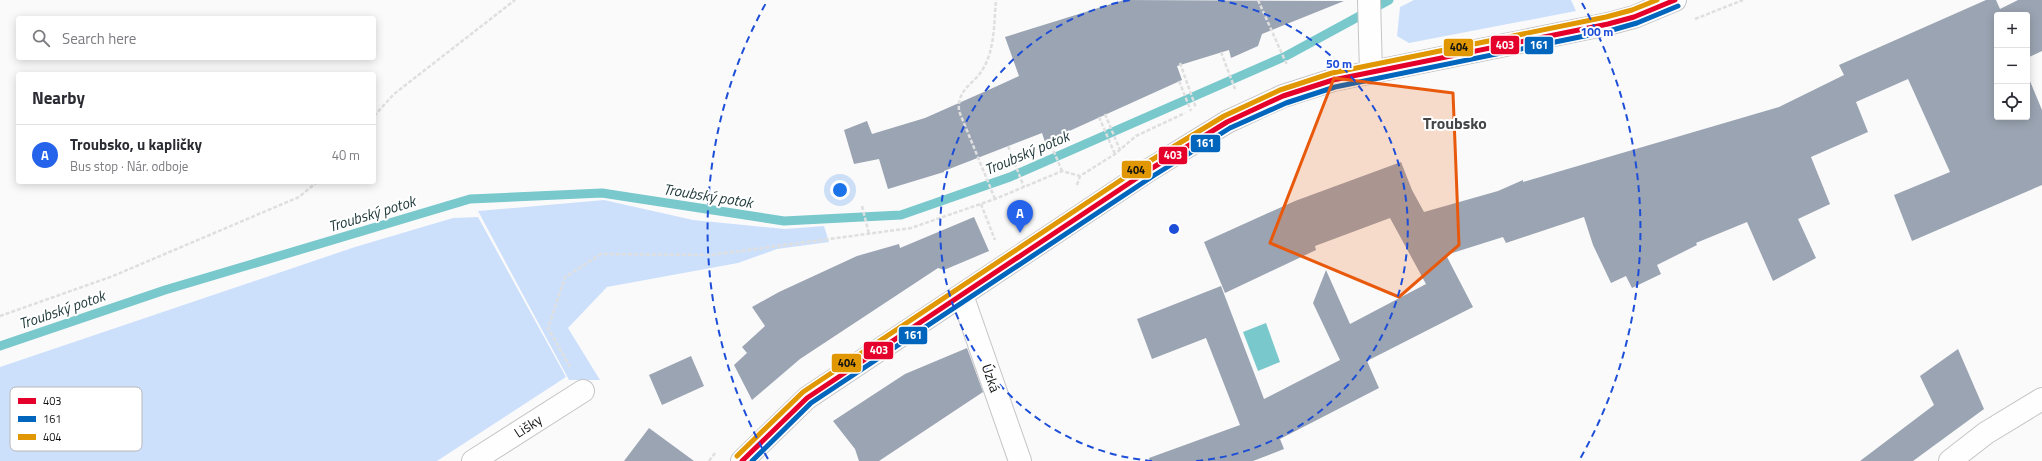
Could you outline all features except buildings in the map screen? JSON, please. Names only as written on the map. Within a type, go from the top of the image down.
[{"type":"street","points":[[1369,0],[1371,72]]},
{"type":"street","points":[[742,461],[807,398],[1149,170],[1227,122],[1283,96],[1333,80],[1608,24],[1634,17],[1675,0]]},
{"type":"street","name":"Úzká","points":[[962,295],[1020,461]]},
{"type":"street","name":"Lišky","points":[[473,461],[583,391]]},
{"type":"street","points":[[1950,461],[1986,433],[2042,399]]},
{"type":"path","points":[[376,114],[394,94],[515,0]]},
{"type":"path","points":[[583,391],[548,328],[565,277],[601,254],[711,255],[869,234],[911,228],[995,199],[959,111],[958,102],[962,93],[984,68],[991,47],[996,0]]},
{"type":"path","points":[[1258,0],[1290,72]]},
{"type":"path","points":[[1688,22],[1743,0]]},
{"type":"path","points":[[1221,52],[1236,92]]},
{"type":"path","points":[[1180,64],[1196,108]]},
{"type":"path","points":[[1179,81],[1191,111]]},
{"type":"path","points":[[1105,114],[1120,150]]},
{"type":"path","points":[[1099,117],[1115,154]]},
{"type":"path","points":[[1049,140],[1062,171]]},
{"type":"path","points":[[1008,146],[1024,187]]},
{"type":"path","points":[[0,316],[113,276],[299,197],[315,184]]},
{"type":"path","points":[[981,204],[996,241]]},
{"type":"path","points":[[862,206],[869,234]]},
{"type":"highlighted area","points":[[1334,78],[1453,93],[1459,245],[1399,297],[1270,243]]},
{"type":"shaded area","points":[[1414,0],[1571,0],[1576,11],[1409,43],[1397,36],[1400,7]]},
{"type":"shaded area","points":[[604,200],[693,220],[785,229],[824,226],[829,242],[777,249],[738,263],[607,287],[568,328],[600,380],[569,380],[478,211]]},
{"type":"shaded area","points":[[478,217],[566,377],[437,461],[0,461],[0,367],[355,247],[453,218]]},
{"type":"shaded area","points":[[1266,323],[1280,362],[1258,371],[1243,332]]},
{"type":"waterway","name":"Troubský potok","points":[[0,346],[165,290],[470,199],[602,193],[784,221],[901,215],[1010,177],[1286,56],[1389,0]]},
{"type":"transit line","name":"404","points":[[737,456],[803,392],[1145,164],[1224,116],[1280,90],[1332,73],[1606,17],[1632,10],[1657,0]]},
{"type":"transit line","name":"403","points":[[742,461],[807,398],[1149,170],[1227,122],[1283,96],[1333,80],[1608,24],[1634,17],[1675,0]]},
{"type":"transit line","name":"161","points":[[752,461],[811,403],[1153,176],[1230,128],[1286,103],[1335,87],[1609,31],[1637,23],[1678,6]]},
{"type":"place","name":"Troubsko, u kapličky","points":[[1020,233]]},
{"type":"district","name":"Troubsko","points":[[1455,123]]}]
